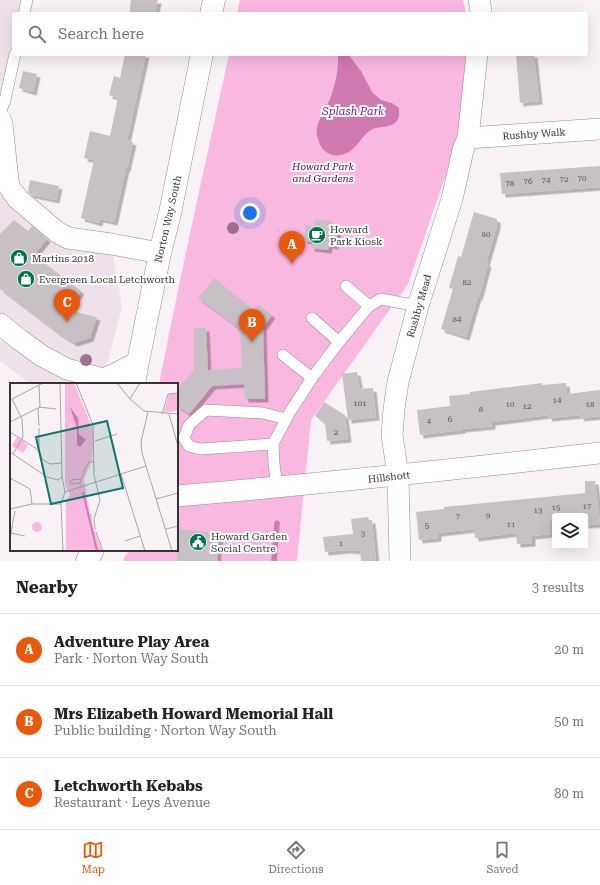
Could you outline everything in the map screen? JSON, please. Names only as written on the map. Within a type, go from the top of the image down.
[{"type":"street","points":[[211,12],[214,0]]},
{"type":"street","points":[[479,0],[481,12]]},
{"type":"street","name":"Norton Way South","points":[[134,383],[202,56]]},
{"type":"street","name":"Rushby Mead","points":[[400,561],[398,476],[392,435],[398,382],[418,306],[452,199],[463,150],[468,138],[477,56]]},
{"type":"street","points":[[0,119],[2,124],[10,188],[18,199],[57,232],[68,238],[160,253]]},
{"type":"street","name":"Rushby Walk","points":[[468,138],[600,129]]},
{"type":"street","points":[[0,324],[42,356],[67,369],[103,379],[138,362]]},
{"type":"street","name":"Hillshott","points":[[178,496],[398,476],[600,453]]},
{"type":"street","points":[[87,561],[92,551]]},
{"type":"lane","points":[[24,12],[27,0]]},
{"type":"lane","points":[[0,113],[5,100],[15,56]]},
{"type":"lane","points":[[346,286],[369,306]]},
{"type":"lane","points":[[277,488],[273,444],[286,419],[312,378],[339,342],[369,306],[381,299],[418,306]]},
{"type":"lane","points":[[312,318],[339,342]]},
{"type":"lane","points":[[283,356],[312,378]]},
{"type":"lane","points":[[273,444],[200,449],[189,446],[184,438],[189,425],[206,410],[263,412],[286,419]]},
{"type":"shaded area","points":[[0,0],[33,0],[30,12],[12,12],[12,56],[21,56],[10,101],[2,124],[8,180],[57,232],[111,244],[122,307],[102,383],[30,383],[0,361]]},
{"type":"green space","points":[[240,0],[463,0],[466,12],[237,12]]},
{"type":"green space","name":"Howard Park and Gardens","points":[[229,56],[466,56],[462,128],[408,284],[311,420],[297,561],[123,561],[129,551],[178,551],[178,383],[159,383]]},
{"type":"water","name":"Splash Park","points":[[338,56],[350,56],[361,71],[372,92],[381,100],[392,103],[399,108],[399,114],[398,119],[394,124],[373,129],[346,154],[333,155],[326,152],[319,143],[317,128],[320,118],[330,99],[335,83]]},
{"type":"building","points":[[131,0],[158,0],[155,12],[129,12]]},
{"type":"building","points":[[125,56],[146,56],[127,140],[133,142],[114,222],[100,219],[99,223],[81,218],[94,160],[84,158],[90,131],[110,136],[118,98],[109,95],[114,76],[120,78]]},
{"type":"building","points":[[516,56],[534,56],[539,101],[520,103]]},
{"type":"building","points":[[23,71],[37,74],[33,92],[19,88]]},
{"type":"building","points":[[600,166],[600,187],[502,194],[500,173]]},
{"type":"building","points":[[30,180],[59,186],[56,200],[32,195],[28,192]]},
{"type":"building","points":[[474,212],[497,219],[497,225],[486,263],[488,264],[479,297],[478,296],[466,337],[441,329],[453,289],[449,288],[458,256],[461,257]]},
{"type":"building","name":"Howard Park Kiosk","points":[[315,219],[332,221],[331,229],[338,230],[335,246],[329,245],[328,250],[311,248],[312,242],[304,240],[306,225],[314,227]]},
{"type":"building","points":[[14,220],[28,231],[32,226],[47,239],[34,255],[81,291],[67,310],[97,317],[90,338],[74,343],[58,333],[0,289],[0,234]]},
{"type":"building","points":[[214,278],[254,310],[259,305],[272,315],[263,327],[265,399],[245,399],[244,384],[212,386],[189,414],[178,407],[178,388],[194,371],[194,328],[206,328],[208,370],[242,368],[240,329],[198,298]]},
{"type":"building","points":[[357,372],[360,389],[373,388],[376,417],[348,420],[342,374]]},
{"type":"building","points":[[542,383],[542,385],[566,383],[567,394],[600,390],[600,416],[581,418],[580,415],[549,418],[548,415],[492,422],[492,426],[420,435],[417,410],[450,406],[449,396]]},
{"type":"building","points":[[324,402],[345,415],[348,439],[327,441],[325,423],[315,416]]},
{"type":"building","points":[[585,481],[595,481],[600,524],[588,525],[588,513],[552,513],[552,521],[549,521],[550,534],[532,536],[532,543],[517,544],[516,533],[475,538],[474,529],[438,533],[438,538],[419,540],[416,512],[444,509],[444,507],[585,493]]},
{"type":"building","points":[[368,517],[369,520],[372,520],[376,561],[361,561],[360,551],[346,550],[325,552],[323,537],[353,534],[351,519]]},
{"type":"building","name":"Howard Garden Social Centre","points":[[178,529],[220,533],[217,561],[177,561]]},
{"type":"waterway","points":[[274,561],[277,523]]},
{"type":"place","name":"Howard Park Kiosk","points":[[317,235]]},
{"type":"place","name":"Martins 2018","points":[[19,258]]},
{"type":"place","name":"Adventure Play Area","points":[[292,264]]},
{"type":"place","name":"Evergreen Local Letchworth","points":[[26,279]]},
{"type":"place","name":"Letchworth Kebabs","points":[[67,322]]},
{"type":"place","name":"Mrs Elizabeth Howard Memorial Hall","points":[[252,342]]},
{"type":"place","name":"Howard Garden Social Centre","points":[[198,542]]}]
